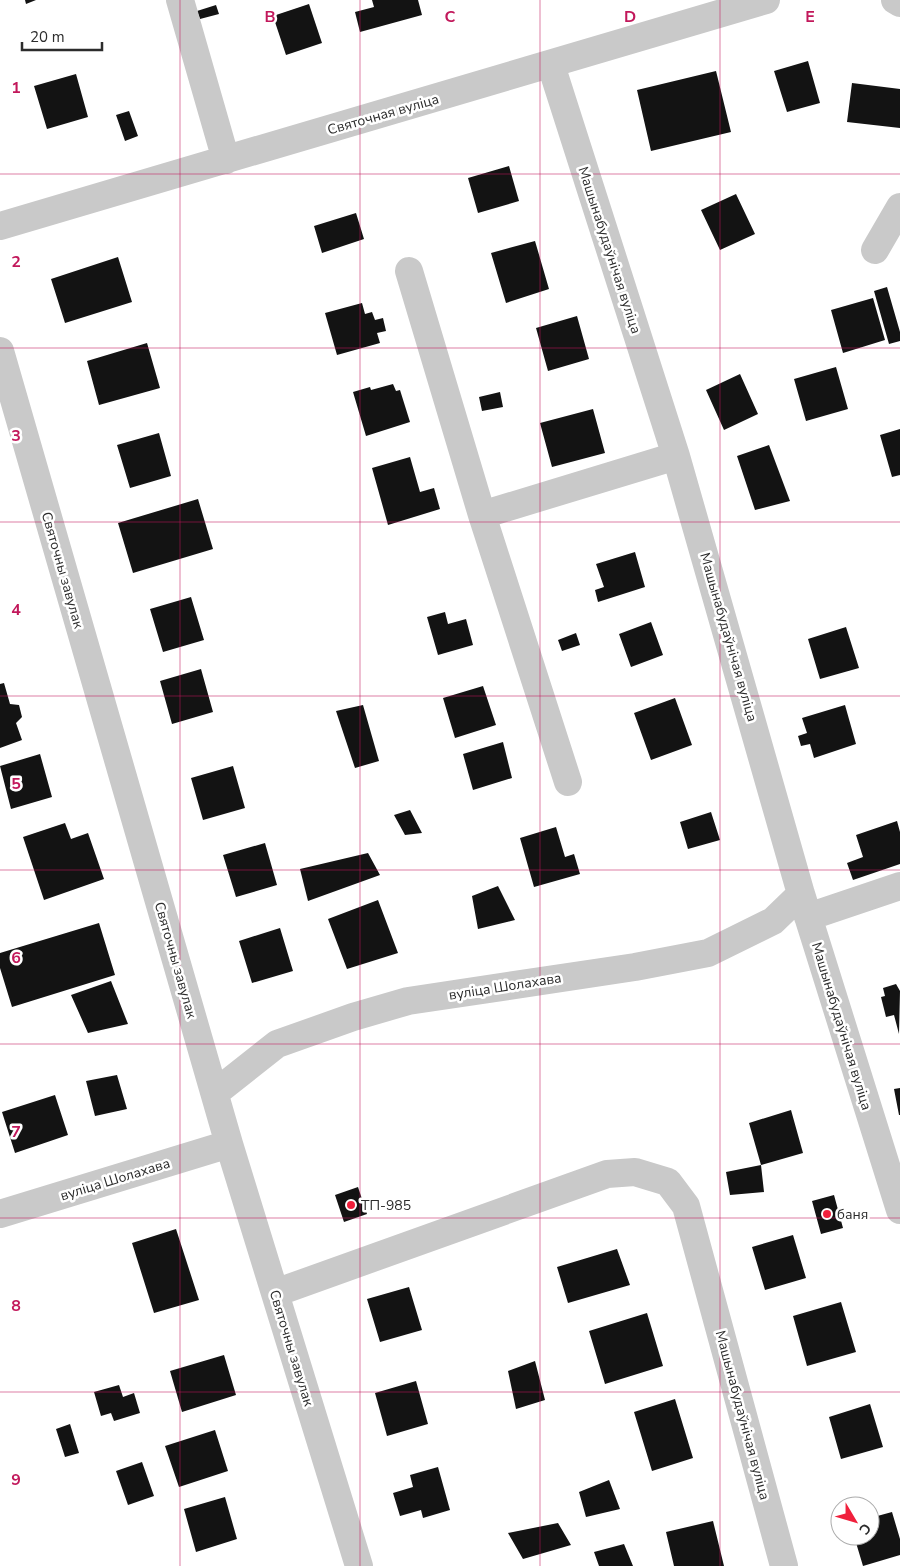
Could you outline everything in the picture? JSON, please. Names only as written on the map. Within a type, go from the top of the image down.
[{"type":"street","points":[[180,0],[226,160]]},
{"type":"street","name":"Святочная вуліца","points":[[0,226],[551,65],[766,0]]},
{"type":"street","points":[[894,0],[900,3]]},
{"type":"street","name":"Машынабудаўнічая вуліца","points":[[551,65],[676,456],[804,906],[900,1210]]},
{"type":"street","points":[[875,250],[900,207]]},
{"type":"street","points":[[409,271],[482,515],[568,782]]},
{"type":"street","name":"Святочны завулак","points":[[0,351],[229,1144],[359,1566]]},
{"type":"street","points":[[482,515],[676,456]]},
{"type":"street","name":"вуліца Шолахава","points":[[215,1093],[277,1044],[353,1017],[408,1001],[635,967],[708,953],[804,906],[900,886]]},
{"type":"street","name":"вуліца Шолахава","points":[[0,1214],[229,1144]]},
{"type":"street","name":"Машынабудаўнічая вуліца","points":[[275,1293],[607,1174],[634,1172],[668,1182],[686,1206],[784,1566]]},
{"type":"building","points":[[25,0],[36,0],[26,4]]},
{"type":"building","points":[[372,0],[418,0],[422,15],[360,32],[355,12],[374,7]]},
{"type":"building","points":[[309,4],[322,43],[286,55],[273,16]]},
{"type":"building","points":[[216,5],[219,14],[200,19],[197,11]]},
{"type":"building","points":[[808,61],[820,103],[787,112],[774,71]]},
{"type":"building","points":[[716,71],[731,132],[651,151],[637,90]]},
{"type":"building","points":[[76,74],[88,117],[47,129],[34,86]]},
{"type":"building","points":[[852,83],[900,89],[900,128],[847,122]]},
{"type":"building","points":[[129,111],[138,136],[125,141],[116,115]]},
{"type":"building","points":[[509,166],[519,201],[478,213],[468,178]]},
{"type":"building","points":[[736,194],[755,234],[720,250],[701,210]]},
{"type":"building","points":[[356,213],[364,239],[322,253],[314,226]]},
{"type":"building","points":[[535,241],[549,289],[506,303],[491,253]]},
{"type":"building","points":[[118,257],[132,302],[65,323],[51,279]]},
{"type":"building","points":[[887,287],[900,332],[900,341],[889,344],[874,291]]},
{"type":"building","points":[[873,298],[885,340],[843,353],[831,310]]},
{"type":"building","points":[[362,303],[365,314],[372,312],[375,320],[383,318],[386,331],[377,333],[380,343],[337,355],[325,313]]},
{"type":"building","points":[[577,316],[589,359],[548,371],[536,328]]},
{"type":"building","points":[[147,343],[160,388],[99,405],[87,361]]},
{"type":"building","points":[[836,367],[848,409],[806,421],[794,379]]},
{"type":"building","points":[[740,374],[758,414],[724,430],[706,390]]},
{"type":"building","points":[[393,384],[396,391],[400,390],[410,422],[366,436],[353,392],[370,387],[371,390]]},
{"type":"building","points":[[500,392],[503,407],[482,411],[479,397]]},
{"type":"building","points":[[593,409],[605,453],[552,467],[540,423]]},
{"type":"building","points":[[900,429],[900,475],[892,477],[880,435]]},
{"type":"building","points":[[159,433],[171,476],[130,488],[117,445]]},
{"type":"building","points":[[769,445],[790,501],[755,510],[737,456]]},
{"type":"building","points":[[410,457],[420,492],[434,488],[440,509],[388,525],[372,468]]},
{"type":"building","points":[[198,499],[213,549],[133,573],[118,523]]},
{"type":"building","points":[[635,552],[645,587],[598,602],[595,590],[604,587],[596,564]]},
{"type":"building","points":[[191,597],[204,640],[163,652],[150,609]]},
{"type":"building","points":[[445,612],[448,624],[466,619],[473,645],[438,655],[427,617]]},
{"type":"building","points":[[651,622],[663,655],[631,667],[619,634]]},
{"type":"building","points":[[846,627],[859,668],[820,679],[808,639]]},
{"type":"building","points":[[576,633],[580,645],[562,651],[558,640]]},
{"type":"building","points":[[201,669],[213,712],[172,724],[160,681]]},
{"type":"building","points":[[4,683],[10,704],[19,705],[22,717],[16,723],[22,740],[0,748],[0,684]]},
{"type":"building","points":[[483,686],[496,725],[455,738],[443,698]]},
{"type":"building","points":[[675,698],[692,745],[651,760],[634,713]]},
{"type":"building","points":[[363,705],[379,761],[355,768],[336,711]]},
{"type":"building","points":[[845,705],[856,744],[814,758],[810,744],[801,746],[798,736],[807,733],[802,718]]},
{"type":"building","points":[[503,742],[512,778],[473,790],[463,754]]},
{"type":"building","points":[[40,754],[52,797],[11,809],[0,766]]},
{"type":"building","points":[[233,766],[245,808],[203,820],[191,778]]},
{"type":"building","points":[[410,810],[422,833],[405,835],[394,815]]},
{"type":"building","points":[[711,812],[720,840],[688,849],[680,822]]},
{"type":"building","points":[[897,821],[900,832],[900,864],[853,880],[847,863],[863,857],[856,835]]},
{"type":"building","points":[[65,823],[71,839],[88,833],[104,879],[44,900],[23,837]]},
{"type":"building","points":[[556,827],[565,857],[574,854],[580,874],[534,887],[520,838]]},
{"type":"building","points":[[265,843],[277,885],[236,897],[223,855]]},
{"type":"building","points":[[368,853],[380,875],[308,901],[300,869]]},
{"type":"building","points":[[498,886],[515,920],[478,929],[472,896]]},
{"type":"building","points":[[378,900],[398,953],[347,969],[328,919]]},
{"type":"building","points":[[99,923],[115,975],[12,1007],[0,968],[0,953]]},
{"type":"building","points":[[280,928],[293,971],[252,983],[239,941]]},
{"type":"building","points":[[111,981],[128,1024],[88,1033],[71,995]]},
{"type":"building","points":[[896,984],[900,991],[899,1034],[894,1015],[886,1017],[881,997],[885,996],[883,988]]},
{"type":"building","points":[[117,1075],[127,1109],[95,1116],[86,1081]]},
{"type":"building","points":[[900,1088],[900,1115],[899,1115],[894,1089]]},
{"type":"building","points":[[55,1095],[68,1135],[15,1153],[2,1112]]},
{"type":"building","points":[[791,1110],[803,1153],[761,1165],[749,1123]]},
{"type":"building","points":[[761,1165],[764,1192],[730,1195],[726,1172]]},
{"type":"building","name":"ТП-985","points":[[358,1187],[367,1214],[344,1222],[335,1195]]},
{"type":"building","name":"баня","points":[[834,1195],[843,1228],[821,1234],[812,1201]]},
{"type":"building","points":[[176,1229],[199,1300],[154,1313],[132,1243]]},
{"type":"building","points":[[793,1235],[806,1278],[765,1290],[752,1247]]},
{"type":"building","points":[[617,1249],[630,1285],[568,1303],[557,1267]]},
{"type":"building","points":[[409,1287],[422,1330],[380,1342],[367,1299]]},
{"type":"building","points":[[841,1302],[856,1352],[807,1366],[793,1316]]},
{"type":"building","points":[[647,1313],[663,1366],[605,1384],[589,1331]]},
{"type":"building","points":[[224,1355],[236,1395],[182,1412],[170,1371]]},
{"type":"building","points":[[535,1361],[545,1400],[516,1409],[508,1371]]},
{"type":"building","points":[[416,1381],[428,1424],[387,1436],[375,1393]]},
{"type":"building","points":[[119,1385],[123,1397],[134,1393],[140,1413],[114,1421],[111,1413],[101,1416],[94,1392]]},
{"type":"building","points":[[675,1399],[693,1458],[652,1471],[634,1412]]},
{"type":"building","points":[[870,1404],[883,1447],[841,1459],[829,1417]]},
{"type":"building","points":[[70,1424],[79,1453],[65,1457],[56,1429]]},
{"type":"building","points":[[215,1430],[228,1471],[179,1487],[165,1446]]},
{"type":"building","points":[[142,1462],[154,1496],[128,1505],[116,1471]]},
{"type":"building","points":[[438,1467],[450,1510],[423,1518],[421,1510],[400,1516],[393,1493],[413,1487],[410,1475]]},
{"type":"building","points":[[609,1480],[620,1509],[586,1517],[579,1492]]},
{"type":"building","points":[[225,1497],[237,1539],[196,1552],[184,1509]]},
{"type":"building","points":[[892,1512],[900,1539],[900,1555],[863,1566],[857,1546],[880,1546],[880,1515]]},
{"type":"building","points":[[713,1521],[724,1566],[674,1566],[666,1532]]},
{"type":"building","points":[[558,1523],[571,1545],[523,1559],[508,1533]]},
{"type":"building","points":[[624,1544],[633,1566],[599,1566],[594,1552]]},
{"type":"place","name":"ТП-985","points":[[351,1205]]},
{"type":"place","name":"баня","points":[[827,1214]]}]
